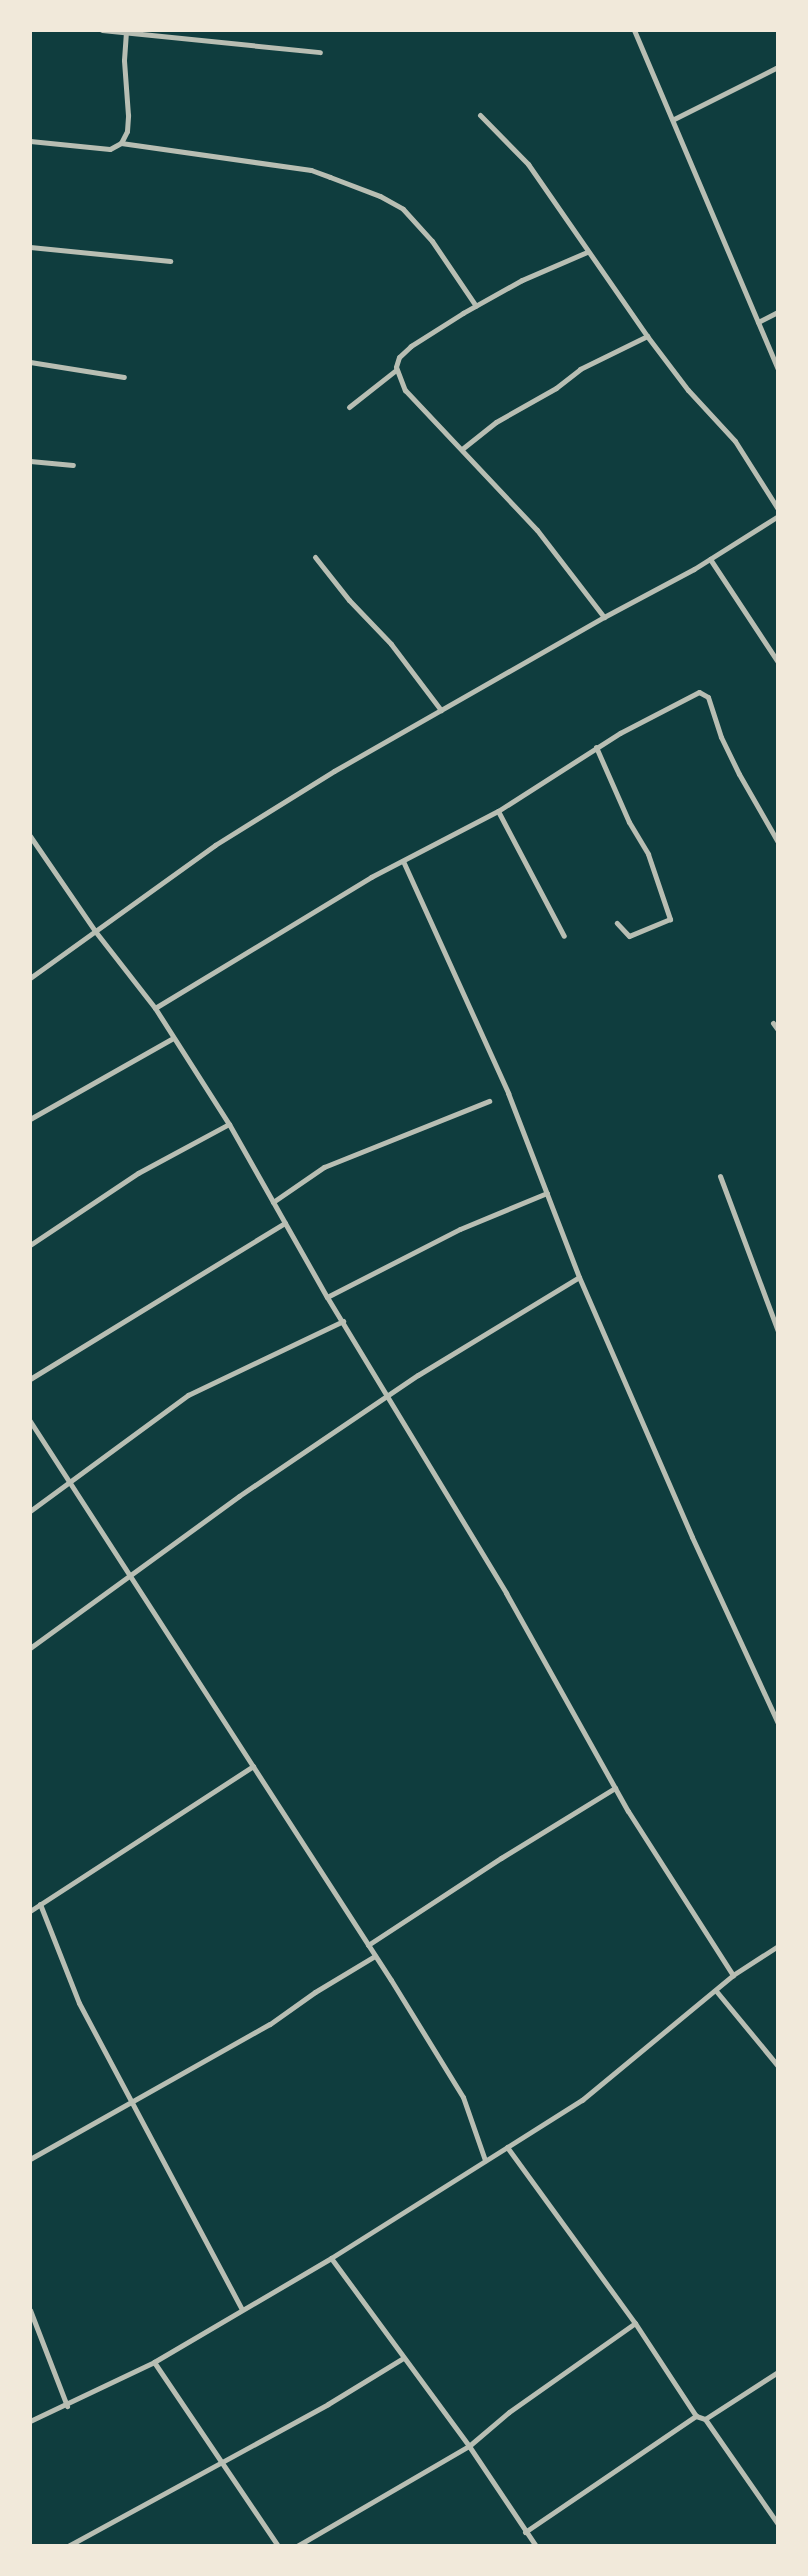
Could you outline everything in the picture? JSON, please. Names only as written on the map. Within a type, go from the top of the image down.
[{"type":"street","points":[[102,30],[320,52]]},
{"type":"street","points":[[634,30],[674,119],[778,370]]},
{"type":"street","points":[[30,141],[110,149],[121,143],[127,131],[128,116],[124,60],[126,33]]},
{"type":"street","points":[[674,119],[778,67]]},
{"type":"street","points":[[480,116],[528,164],[647,336],[688,390],[735,441],[778,509]]},
{"type":"street","points":[[121,143],[311,170],[380,196],[403,209],[432,241],[476,306]]},
{"type":"street","points":[[30,247],[170,261]]},
{"type":"street","points":[[587,252],[523,280],[411,345],[399,357],[397,370],[405,390],[537,530],[604,617]]},
{"type":"street","points":[[758,322],[778,312]]},
{"type":"street","points":[[462,449],[496,422],[556,388],[580,369],[647,336]]},
{"type":"street","points":[[30,362],[124,377]]},
{"type":"street","points":[[349,407],[397,370]]},
{"type":"street","points":[[30,461],[73,465]]},
{"type":"street","points":[[30,978],[215,845],[441,710],[710,559],[778,516]]},
{"type":"street","points":[[315,557],[349,600],[391,644],[441,710]]},
{"type":"street","points":[[710,559],[778,662]]},
{"type":"street","points":[[155,1008],[278,932],[498,811],[596,747],[691,694],[704,694],[739,774],[778,842]]},
{"type":"street","points":[[596,747],[629,822],[648,854],[670,919],[629,936],[617,923]]},
{"type":"street","points":[[498,811],[564,936]]},
{"type":"street","points":[[30,836],[95,931],[155,1008],[229,1124],[327,1297],[344,1321],[506,1593],[615,1788],[733,1975]]},
{"type":"street","points":[[403,861],[508,1093],[579,1277],[692,1537],[778,1723]]},
{"type":"street","points":[[773,1023],[778,1030]]},
{"type":"street","points":[[30,1119],[173,1038]]},
{"type":"street","points":[[272,1202],[324,1167],[489,1101]]},
{"type":"street","points":[[30,1245],[138,1173],[229,1124]]},
{"type":"street","points":[[720,1176],[778,1331]]},
{"type":"street","points":[[327,1297],[460,1229],[547,1193]]},
{"type":"street","points":[[30,1379],[285,1223]]},
{"type":"street","points":[[30,1648],[239,1496],[418,1375],[579,1277]]},
{"type":"street","points":[[30,1511],[188,1395],[344,1321]]},
{"type":"street","points":[[30,1421],[463,2097],[485,2160]]},
{"type":"street","points":[[30,1911],[253,1766]]},
{"type":"street","points":[[368,1945],[615,1788]]},
{"type":"street","points":[[40,1904],[79,2003],[242,2309]]},
{"type":"street","points":[[30,2421],[67,2406],[154,2362],[331,2258],[507,2147],[609,2080],[733,1975],[778,1946]]},
{"type":"street","points":[[30,2159],[270,2024],[315,1992],[375,1956]]},
{"type":"street","points":[[716,1992],[778,2067]]},
{"type":"street","points":[[507,2147],[635,2323],[696,2416],[705,2419],[778,2524]]},
{"type":"street","points":[[331,2258],[469,2446],[536,2546]]},
{"type":"street","points":[[30,2311],[67,2406]]},
{"type":"street","points":[[297,2546],[469,2446],[509,2412],[635,2323]]},
{"type":"street","points":[[68,2546],[223,2462],[403,2358]]},
{"type":"street","points":[[154,2362],[278,2546]]},
{"type":"street","points":[[705,2419],[778,2372]]},
{"type":"street","points":[[525,2532],[696,2416]]},
{"type":"street","points":[[772,2517],[778,2512]]}]
